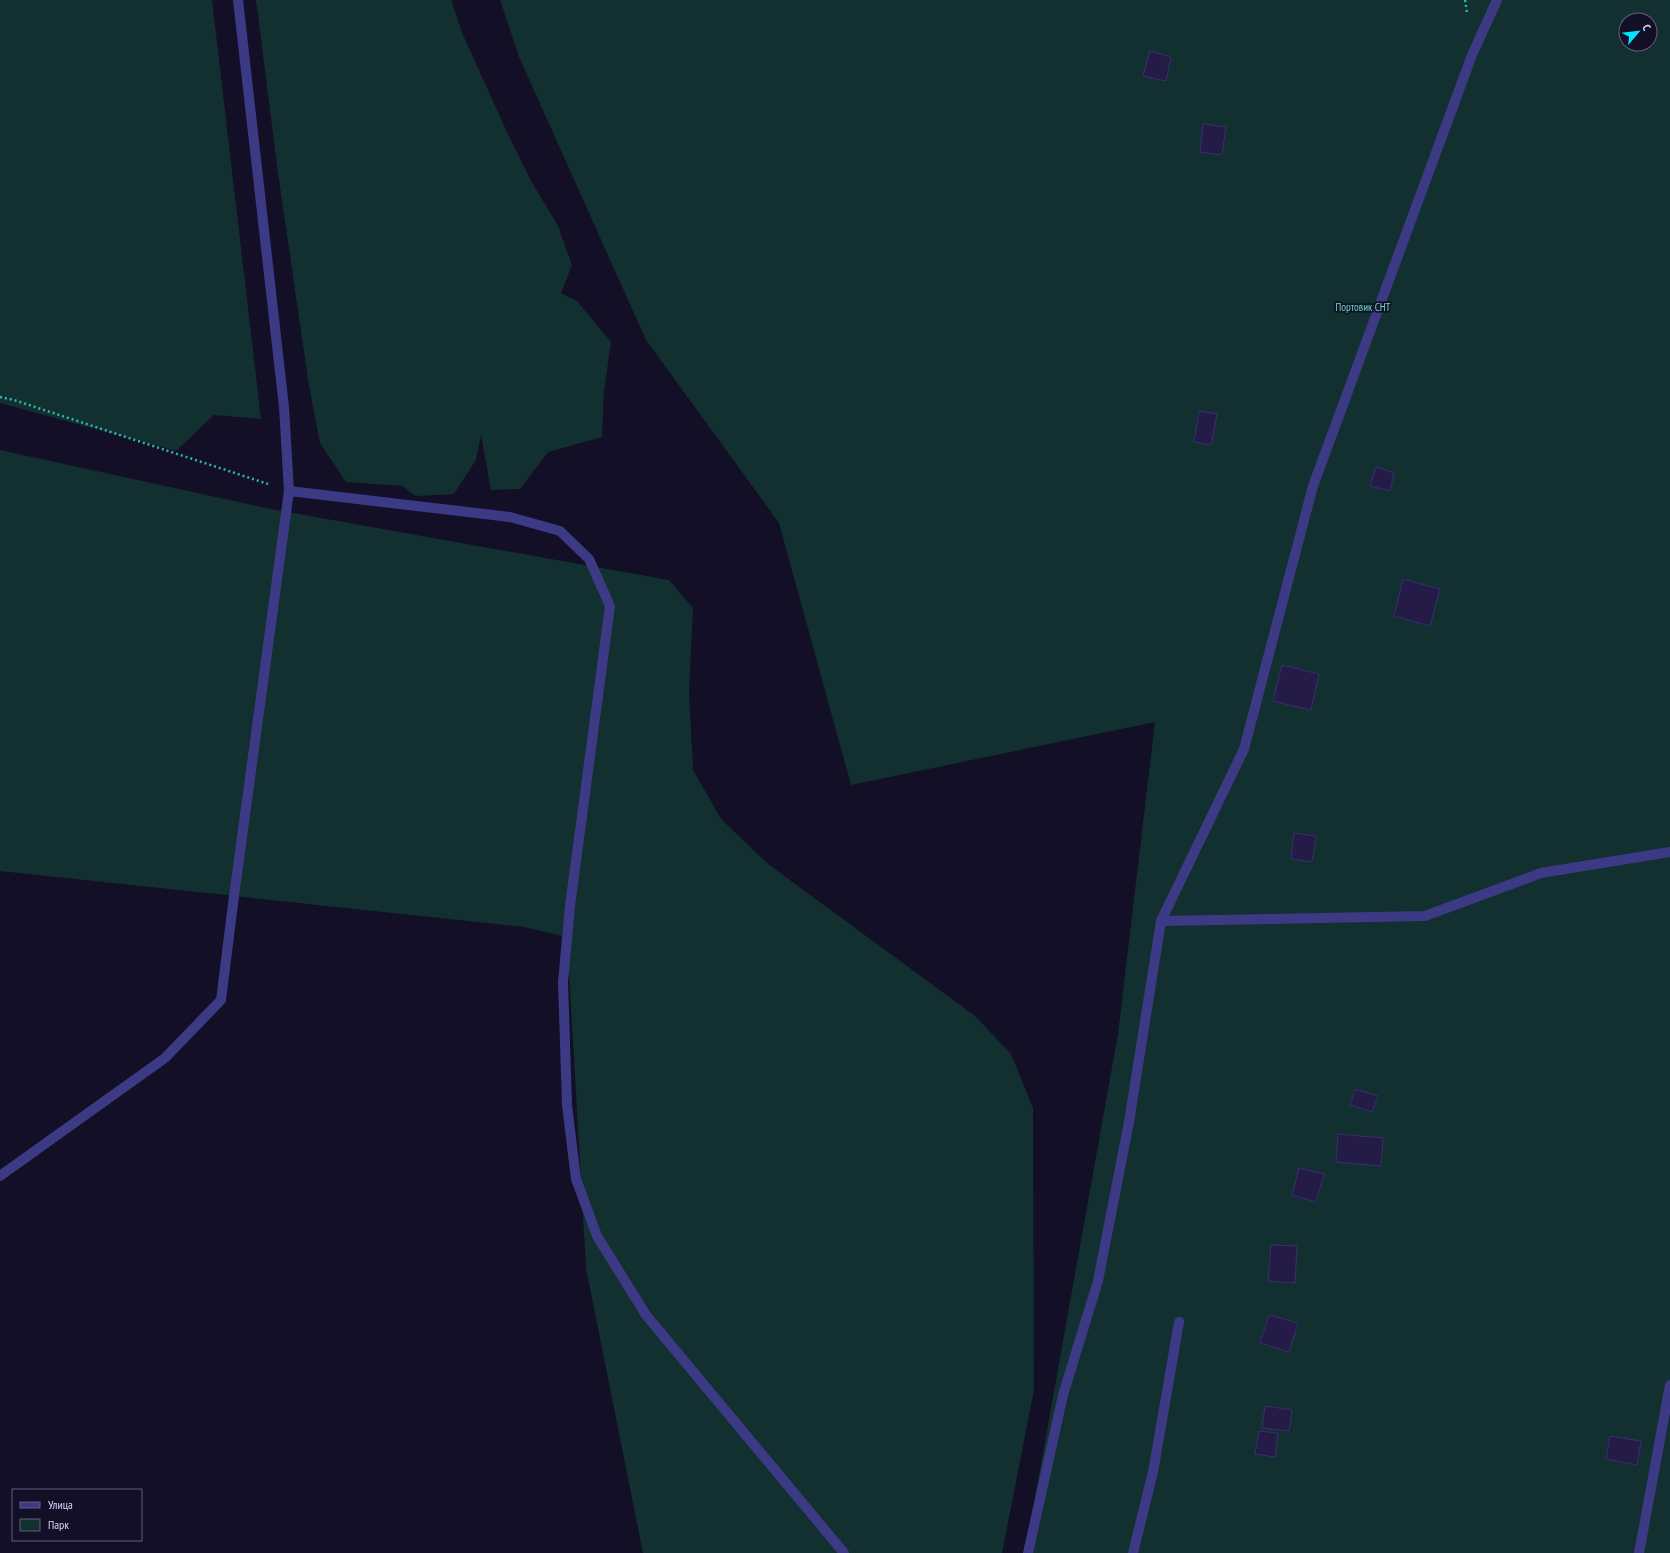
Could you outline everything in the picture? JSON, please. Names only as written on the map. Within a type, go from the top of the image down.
[{"type":"street","points":[[0,1176],[165,1058],[221,1000],[289,491],[284,407],[238,0]]},
{"type":"street","points":[[1028,1553],[1063,1395],[1098,1281],[1129,1122],[1161,921],[1244,749],[1313,486],[1472,55],[1497,0]]},
{"type":"street","points":[[289,491],[510,517],[560,531],[588,559],[610,606],[570,906],[563,982],[567,1106],[576,1179],[597,1236],[646,1315],[844,1553]]},
{"type":"street","points":[[1161,921],[1425,916],[1541,873],[1670,852]]},
{"type":"street","points":[[1133,1553],[1153,1472],[1179,1322]]},
{"type":"street","points":[[1639,1553],[1670,1385]]},
{"type":"path","points":[[0,397],[22,402],[289,491]]},
{"type":"green space","points":[[0,0],[212,0],[261,419],[214,415],[176,451],[0,403]]},
{"type":"green space","points":[[256,0],[451,0],[463,35],[507,132],[529,177],[558,226],[572,265],[561,293],[577,301],[611,342],[604,392],[602,437],[548,452],[520,489],[491,490],[481,435],[476,460],[454,494],[416,496],[402,486],[346,482],[320,443],[309,386],[278,173]]},
{"type":"green space","name":"Портовик СНТ","points":[[500,0],[1670,0],[1670,1553],[1025,1553],[1118,1034],[1155,722],[851,785],[779,523],[646,340],[519,57]]},
{"type":"green space","points":[[0,450],[271,509],[669,580],[693,608],[689,692],[693,770],[721,819],[768,864],[975,1016],[1011,1054],[1033,1108],[1034,1390],[1002,1553],[643,1553],[586,1268],[567,937],[524,927],[0,871]]},
{"type":"building","points":[[1150,51],[1171,57],[1166,81],[1143,76]]},
{"type":"building","points":[[1203,124],[1226,127],[1222,155],[1200,152]]},
{"type":"building","points":[[1199,411],[1217,414],[1211,445],[1194,442]]},
{"type":"building","points":[[1376,467],[1394,473],[1390,491],[1370,486]]},
{"type":"building","points":[[1403,579],[1440,589],[1430,626],[1394,616]]},
{"type":"building","points":[[1282,665],[1319,674],[1311,710],[1273,701]]},
{"type":"building","points":[[1294,833],[1316,836],[1312,862],[1291,859]]},
{"type":"building","points":[[1355,1089],[1378,1096],[1372,1112],[1350,1105]]},
{"type":"building","points":[[1338,1134],[1383,1138],[1381,1166],[1336,1162]]},
{"type":"building","points":[[1299,1168],[1324,1174],[1316,1202],[1292,1195]]},
{"type":"building","points":[[1271,1245],[1297,1246],[1295,1283],[1268,1281]]},
{"type":"building","points":[[1269,1315],[1298,1323],[1289,1352],[1260,1343]]},
{"type":"building","points":[[1265,1406],[1292,1410],[1289,1431],[1262,1428]]},
{"type":"building","points":[[1259,1431],[1278,1433],[1275,1457],[1255,1454]]},
{"type":"building","points":[[1610,1436],[1641,1441],[1637,1465],[1606,1459]]}]
